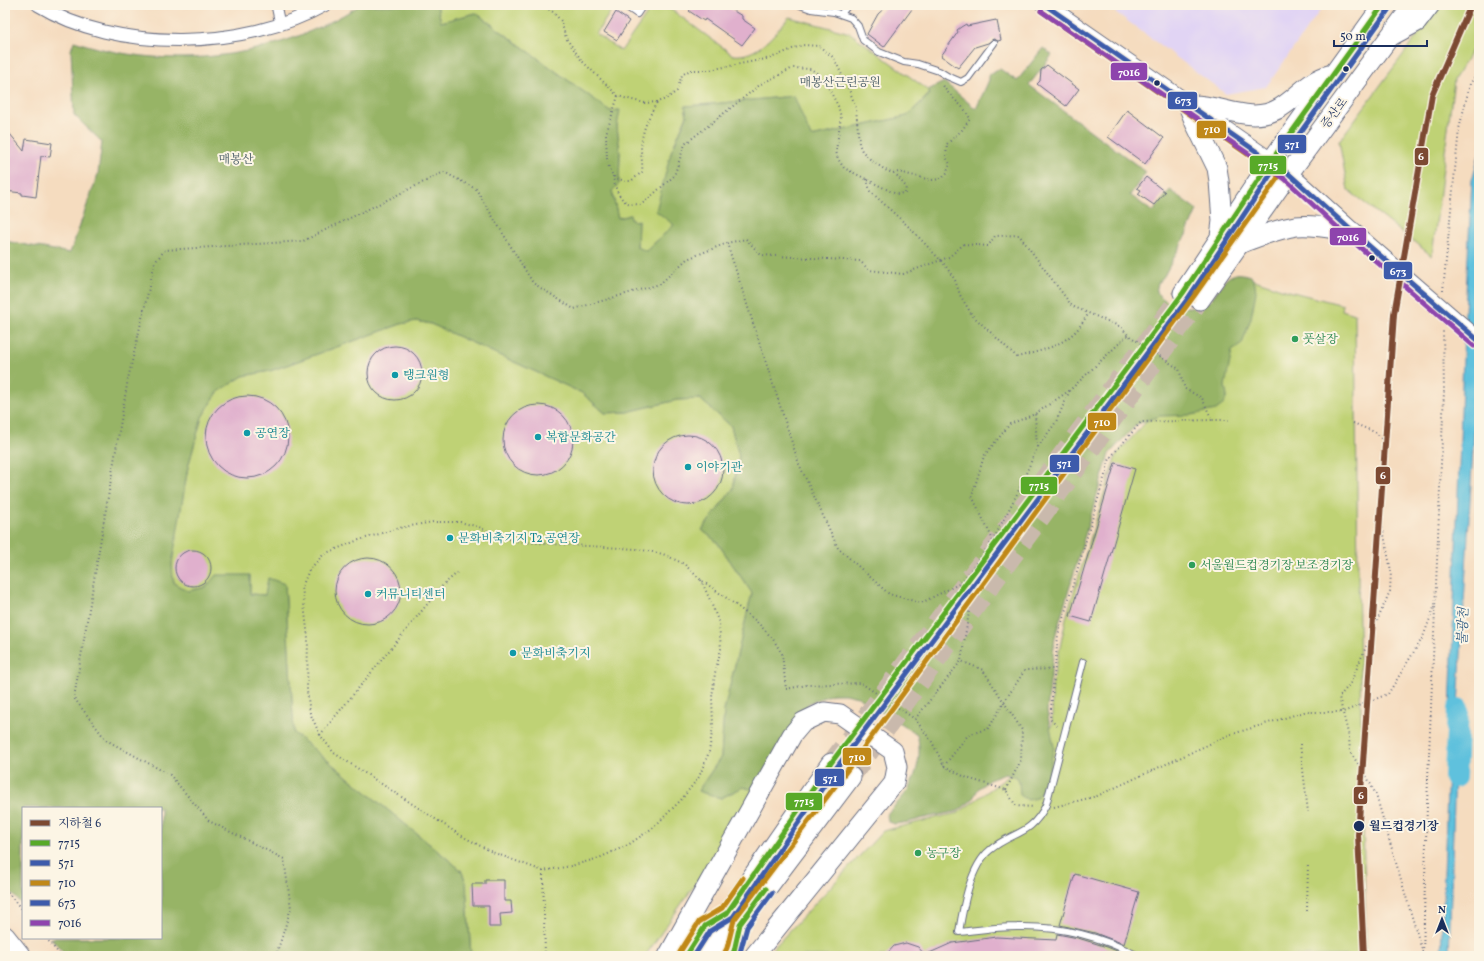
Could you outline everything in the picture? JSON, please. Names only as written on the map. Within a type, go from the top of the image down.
[{"type":"main road","points":[[1045,5],[1289,174],[1353,232],[1479,341]]},
{"type":"main road","name":"증산로","points":[[1383,5],[1270,161],[1220,237],[1192,297],[1239,244],[1413,5]]},
{"type":"main road","points":[[1390,37],[1417,22],[1430,5]]},
{"type":"main road","points":[[1188,105],[1207,106],[1236,114],[1249,115],[1264,113],[1277,110],[1314,81],[1324,76],[1333,74]]},
{"type":"main road","points":[[1188,105],[1217,168],[1222,221],[1220,237]]},
{"type":"main road","points":[[1239,244],[1279,230],[1297,226],[1319,226],[1353,232]]},
{"type":"main road","points":[[668,956],[792,735],[803,722],[824,712],[840,714],[893,751],[897,767],[894,783],[754,956]]},
{"type":"main road","points":[[718,956],[734,918],[831,763]]},
{"type":"main road","points":[[700,956],[734,918],[850,777]]},
{"type":"main road","points":[[686,956],[705,926],[734,918]]},
{"type":"main road","points":[[731,956],[734,951],[734,918]]},
{"type":"main road","points":[[5,936],[21,956]]},
{"type":"street","points":[[38,5],[80,24],[116,34],[154,40],[190,40],[222,37],[254,31],[280,24],[324,5]]},
{"type":"street","points":[[276,5],[280,24]]},
{"type":"lane","points":[[624,5],[637,14],[643,5]]},
{"type":"lane","points":[[800,5],[811,9],[841,14],[851,18],[858,26],[863,40],[879,52],[904,62],[918,64],[941,72],[961,82],[968,78],[994,43]]},
{"type":"lane","points":[[841,14],[848,5]]},
{"type":"lane","points":[[1083,662],[1049,797],[1045,807],[1032,825],[1026,830],[995,846],[980,861],[975,870],[963,910],[959,932],[1016,927],[1040,927],[1066,930],[1089,935],[1117,945],[1138,956]]},
{"type":"path","points":[[496,5],[502,7],[512,5]]},
{"type":"path","points":[[542,5],[553,12],[562,21],[566,38],[582,61],[618,96],[645,103],[657,102],[666,99],[677,91],[682,75],[690,70],[709,70],[771,58],[802,45],[819,46],[834,58],[850,92],[856,108],[858,144],[862,151],[872,161],[887,171],[895,173],[899,172],[931,180],[941,179],[948,169],[950,164],[946,156],[947,144],[962,130],[970,119],[968,114],[945,90],[940,78],[941,72]]},
{"type":"path","points":[[618,96],[606,134],[607,160],[614,183],[622,200],[628,203],[641,205],[674,176],[685,144],[761,84],[793,68],[811,69],[818,74],[827,85],[838,106],[841,118],[836,151],[838,159],[844,168],[896,194],[906,193],[906,186],[895,173]]},
{"type":"path","points":[[1443,296],[1459,129],[1470,84],[1479,70]]},
{"type":"path","points":[[612,175],[615,178],[631,181],[642,172],[643,166],[641,151],[643,132],[657,102]]},
{"type":"path","points":[[276,956],[291,908],[284,859],[209,821],[170,775],[106,740],[74,698],[128,379],[154,262],[165,250],[303,241],[444,172],[476,189],[533,283],[574,308],[660,284],[687,259],[727,243],[746,239],[761,255],[860,262],[869,270],[903,274],[949,257],[964,244],[988,246],[995,236],[1019,235],[1072,306],[1121,327],[1128,335],[1179,368],[1184,390],[1202,398],[1212,420]]},
{"type":"path","points":[[867,179],[870,191],[910,228],[945,265],[972,315],[1017,357],[1039,352],[1062,342],[1074,333],[1089,313]]},
{"type":"path","points":[[727,243],[799,464],[838,548],[889,594],[921,603],[961,583],[993,540]]},
{"type":"path","points":[[1423,956],[1444,391],[1443,328]]},
{"type":"path","points":[[993,540],[972,496],[984,456],[1010,424],[1035,414],[1070,390],[1128,335]]},
{"type":"path","points":[[915,719],[961,661],[972,594],[993,540],[1017,494],[1037,448],[1056,422],[1070,390]]},
{"type":"path","points":[[1035,414],[1037,448]]},
{"type":"path","points":[[1065,734],[1050,718],[1058,636],[1110,458],[1141,422],[1229,420]]},
{"type":"path","points":[[1353,423],[1378,433],[1386,446],[1381,488],[1380,514],[1391,571],[1390,591],[1350,684],[1339,697],[1344,712],[1350,752],[1368,778],[1376,795],[1423,956]]},
{"type":"path","points":[[701,580],[719,623],[721,649],[712,696],[713,726],[709,752],[699,777],[681,800],[658,823],[628,846],[599,858],[571,866],[543,870],[492,852],[460,835],[334,753],[320,735],[310,713],[307,691],[308,638],[302,588],[309,570],[324,554],[344,546],[399,528],[433,522],[460,522],[479,527],[500,537],[521,542],[637,549],[664,554],[684,564],[701,580],[756,620],[773,639],[782,654],[786,689],[807,685],[861,683],[915,719],[932,742],[944,766],[967,778],[1006,790],[1016,806],[1052,808],[1097,796],[1236,733],[1304,712],[1344,712],[1388,694],[1423,637],[1435,605]]},
{"type":"path","points":[[320,735],[443,585],[456,573]]},
{"type":"path","points":[[961,661],[983,670],[1022,730],[1021,760],[1006,790]]},
{"type":"path","points":[[944,766],[968,734],[989,728],[1004,702],[1026,670],[1055,669]]},
{"type":"path","points":[[1300,744],[1308,812]]},
{"type":"path","points":[[1306,911],[1308,863]]},
{"type":"path","points":[[543,870],[545,956]]},
{"type":"path","points":[[5,889],[22,910]]},
{"type":"path","points":[[47,939],[61,956]]},
{"type":"shaded area","points":[[1106,5],[1324,5],[1266,87],[1226,94]]},
{"type":"green space","name":"매봉산","points":[[360,5],[437,5],[441,22],[476,13],[610,111],[620,110],[617,126],[620,153],[619,184],[612,191],[618,218],[630,215],[631,220],[638,220],[637,247],[646,251],[674,225],[656,211],[671,152],[687,116],[685,106],[794,96],[811,137],[907,116],[930,94],[928,90],[944,82],[976,109],[989,80],[989,75],[1000,69],[1017,81],[1043,48],[1052,55],[1029,85],[1146,172],[1130,195],[1153,212],[1170,190],[1197,210],[1185,237],[1164,276],[1158,283],[1156,292],[1172,304],[1184,307],[1197,306],[1211,300],[1223,282],[1229,277],[1236,274],[1251,276],[1255,284],[1256,292],[1251,318],[1242,344],[1232,351],[1225,386],[1227,396],[1224,404],[1216,410],[1191,415],[1160,416],[1137,424],[1109,454],[1055,637],[1047,711],[1054,747],[1047,780],[1037,798],[1028,800],[1020,795],[1017,777],[1005,774],[989,780],[978,789],[972,800],[958,811],[909,822],[895,824],[888,822],[887,814],[902,798],[915,775],[919,755],[917,734],[858,697],[845,694],[832,694],[809,703],[799,716],[758,791],[743,787],[721,798],[698,791],[721,757],[724,711],[752,593],[717,542],[702,530],[733,489],[739,456],[731,426],[700,399],[677,400],[627,412],[605,413],[582,393],[431,324],[416,321],[401,324],[270,371],[243,376],[218,392],[202,417],[188,467],[172,564],[173,579],[175,584],[188,591],[206,587],[216,575],[250,575],[250,594],[265,595],[268,578],[285,584],[294,733],[461,870],[466,882],[471,956],[67,956],[52,939],[162,939],[162,807],[22,807],[22,905],[5,885],[5,241],[70,253],[98,174],[102,142],[74,115],[71,50],[74,41],[110,51],[147,56],[184,58],[221,55],[258,49],[293,38],[327,23]]},
{"type":"green space","name":"매봉산근린공원","points":[[437,5],[608,5],[613,8],[596,34],[621,51],[653,5],[665,5],[733,55],[742,55],[758,49],[765,44],[789,17],[850,33],[930,93],[907,116],[811,137],[783,97],[685,106],[687,115],[671,152],[674,225],[646,251],[637,247],[638,220],[631,220],[630,215],[618,218],[612,191],[619,184],[620,153],[617,126],[619,110],[610,111],[476,13],[441,22]]},
{"type":"green space","points":[[1440,5],[1479,5],[1479,39],[1454,80],[1432,256],[1348,190],[1339,141]]},
{"type":"green space","points":[[1237,274],[1281,289],[1343,305],[1342,310],[1355,314],[1358,577],[1366,956],[766,956],[883,831],[958,813],[1024,765],[1052,725],[1052,686],[1066,618],[1116,455],[1163,403]]},
{"type":"green space","name":"문화비축기지","points":[[416,321],[431,324],[582,393],[605,413],[627,412],[677,400],[700,399],[731,426],[739,456],[733,489],[702,530],[717,542],[752,593],[724,711],[721,757],[698,791],[721,798],[743,787],[758,791],[709,877],[703,873],[645,956],[471,956],[466,882],[461,870],[294,733],[285,584],[265,595],[250,594],[250,575],[188,591],[175,584],[171,572],[188,467],[202,417],[218,392],[243,376],[270,371],[401,324]]},
{"type":"water","name":"불광천","points":[[1479,155],[1479,347],[1456,740],[1449,956],[1441,956],[1464,331],[1472,180]]},
{"type":"building","points":[[695,5],[724,5],[742,16],[742,19],[755,28],[742,45],[705,19],[704,21],[689,11]]},
{"type":"building","points":[[888,5],[915,5],[884,47],[867,34],[878,14]]},
{"type":"building","points":[[616,12],[629,21],[617,40],[604,32]]},
{"type":"building","points":[[996,20],[1001,40],[998,41],[993,39],[988,43],[975,47],[958,68],[941,56],[958,32],[957,30],[961,27],[966,24],[967,26]]},
{"type":"building","points":[[1047,65],[1079,89],[1066,106],[1037,84],[1040,81],[1041,70]]},
{"type":"building","points":[[1127,110],[1164,138],[1145,164],[1108,137]]},
{"type":"building","points":[[5,128],[24,151],[26,139],[52,143],[50,157],[41,156],[36,197],[22,195],[22,193],[5,191]]},
{"type":"building","points":[[1146,177],[1165,192],[1154,205],[1138,194],[1141,190],[1137,188]]},
{"type":"building","name":"탱크원형","points":[[390,346],[400,346],[410,350],[418,358],[422,368],[422,378],[418,388],[410,396],[400,400],[390,400],[380,396],[372,388],[368,378],[368,368],[372,358],[380,350]]},
{"type":"building","name":"공연장","points":[[239,396],[255,396],[270,403],[281,414],[288,429],[288,445],[285,453],[276,466],[263,475],[255,478],[239,478],[224,471],[213,460],[206,445],[206,429],[213,414],[224,403]]},
{"type":"building","name":"복합문화공간","points":[[531,405],[545,405],[558,411],[567,420],[571,426],[573,440],[571,454],[563,465],[552,473],[545,475],[531,475],[524,473],[513,465],[505,454],[503,447],[503,433],[505,426],[513,415],[524,407]]},
{"type":"building","name":"이야기관","points":[[681,435],[695,435],[708,441],[717,450],[723,463],[721,483],[713,495],[695,505],[681,505],[668,499],[659,490],[653,477],[653,463],[659,450],[668,441]]},
{"type":"building","points":[[1115,463],[1135,469],[1091,622],[1070,616]]},
{"type":"building","points":[[197,550],[206,555],[210,561],[210,575],[206,581],[197,586],[189,586],[180,581],[176,575],[175,564],[180,555],[186,551]]},
{"type":"building","name":"커뮤니티센터","points":[[361,558],[375,558],[387,563],[396,572],[401,584],[399,604],[392,615],[375,624],[361,624],[349,619],[340,610],[335,598],[335,584],[340,572],[349,563]]},
{"type":"building","points":[[1075,874],[1139,892],[1124,944],[1095,933],[1060,925]]},
{"type":"building","points":[[485,880],[504,880],[504,901],[511,901],[512,913],[500,914],[501,927],[489,927],[489,906],[473,906],[472,884],[485,884]]},
{"type":"building","points":[[1057,934],[1078,938],[1122,953],[1121,956],[885,956],[894,946],[906,943],[918,947],[925,955],[952,943],[996,937],[1056,940]]},
{"type":"waterway","name":"불광천","points":[[1455,777],[1458,709]]},
{"type":"tunnel","points":[[831,763],[1183,293]]},
{"type":"tunnel","points":[[851,777],[1200,300]]},
{"type":"metro line","name":"6","points":[[1364,956],[1358,835],[1394,314],[1432,95],[1471,5]]},
{"type":"transit line","name":"673","points":[[1045,5],[1289,174],[1353,232],[1479,341]]},
{"type":"transit line","name":"7715","points":[[686,956],[705,926],[727,913],[831,763],[1183,293],[1271,161],[1383,5]]},
{"type":"transit line","name":"571","points":[[694,956],[710,931],[733,917],[837,767],[1189,297],[1277,165],[1389,9]]},
{"type":"transit line","name":"710","points":[[725,952],[734,920],[845,773],[1194,296],[1279,176],[1041,11]]},
{"type":"transit line","name":"7016","points":[[1041,11],[1285,179],[1348,237],[1474,346]]},
{"type":"transit line","name":"710","points":[[680,952],[699,922],[722,908],[743,878]]},
{"type":"transit line","name":"7715","points":[[731,956],[734,951],[740,924],[766,889]]},
{"type":"transit line","name":"571","points":[[739,956],[747,927],[772,893]]},
{"type":"place","name":"풋살장","points":[[1295,339]]},
{"type":"place","name":"탱크원형","points":[[395,375]]},
{"type":"place","name":"공연장","points":[[247,433]]},
{"type":"place","name":"복합문화공간","points":[[538,437]]},
{"type":"place","name":"이야기관","points":[[688,467]]},
{"type":"place","name":"문화비축기지 T2 공연장","points":[[450,538]]},
{"type":"place","name":"서울월드컵경기장 보조경기장","points":[[1192,565]]},
{"type":"place","name":"커뮤니티센터","points":[[368,594]]},
{"type":"place","name":"문화비축기지","points":[[513,653]]},
{"type":"place","name":"월드컵경기장","points":[[1359,826]]},
{"type":"place","name":"농구장","points":[[918,853]]}]
